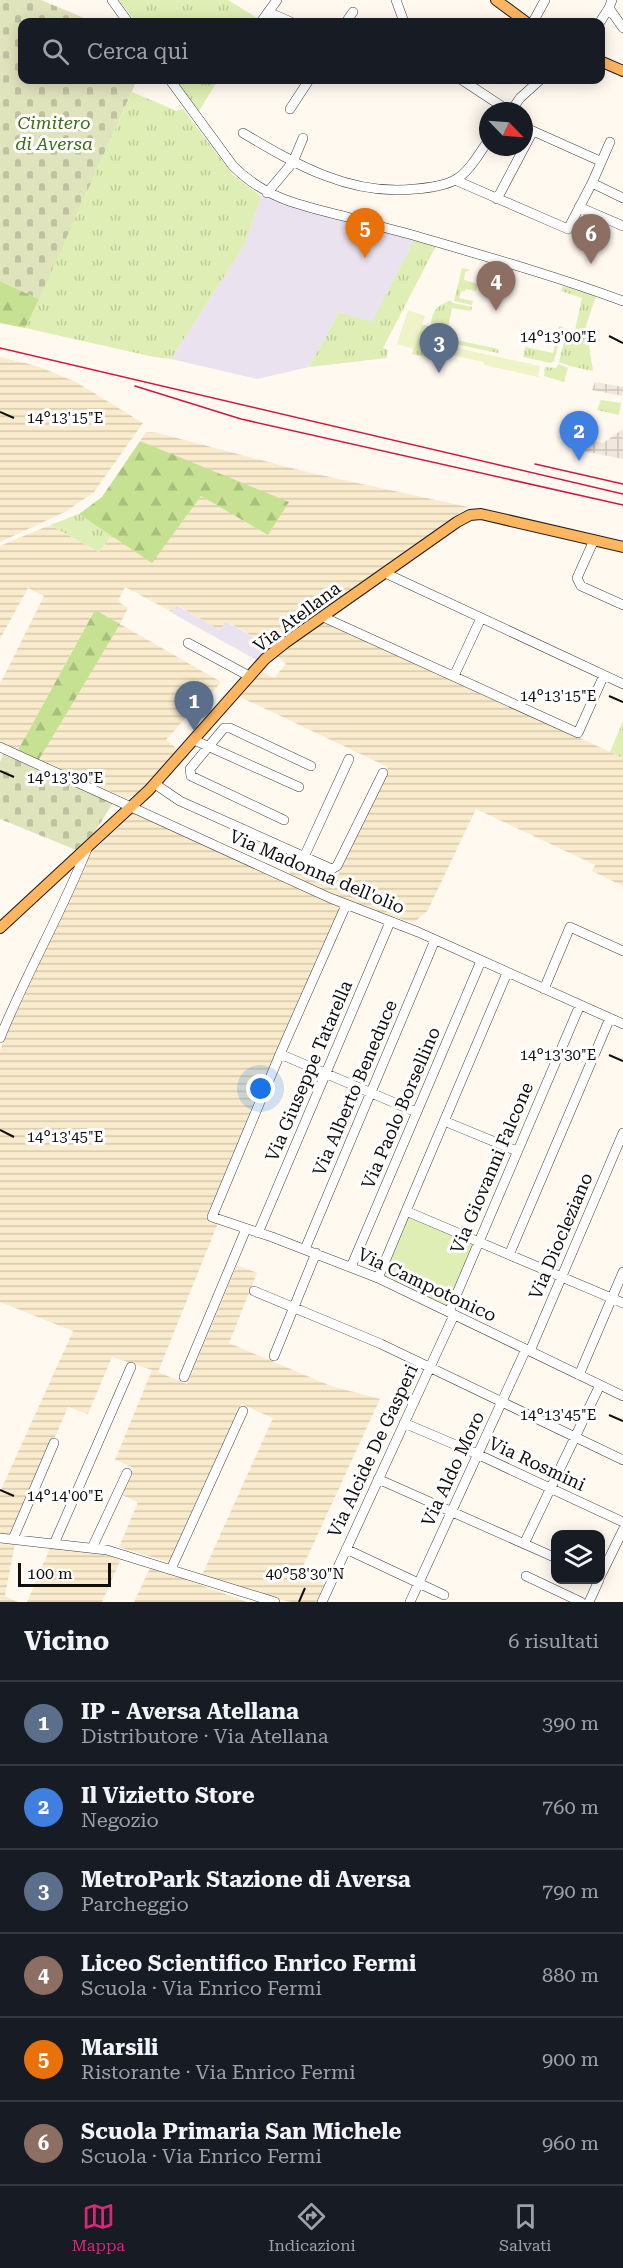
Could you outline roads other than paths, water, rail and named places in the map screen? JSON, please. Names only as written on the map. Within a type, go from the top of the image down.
[{"type":"main road","points":[[496,0],[521,18]]},
{"type":"main road","points":[[605,63],[623,71]]},
{"type":"main road","name":"Via Atellana","points":[[0,928],[155,784],[249,676],[285,643],[470,515],[481,513],[497,516],[623,546]]},
{"type":"street","points":[[112,0],[125,18]]},
{"type":"street","points":[[264,18],[277,0]]},
{"type":"street","points":[[396,0],[403,18]]},
{"type":"street","points":[[535,18],[546,0]]},
{"type":"street","points":[[602,18],[610,4]]},
{"type":"street","points":[[610,4],[623,28]]},
{"type":"street","points":[[268,12],[282,18]]},
{"type":"street","points":[[348,18],[352,12]]},
{"type":"street","points":[[173,84],[233,166],[245,178],[267,193],[306,208],[512,264],[623,301]]},
{"type":"street","points":[[290,110],[306,84]]},
{"type":"street","points":[[468,84],[496,102]]},
{"type":"street","points":[[517,102],[536,84]]},
{"type":"street","points":[[533,131],[600,161]]},
{"type":"street","points":[[243,134],[293,162],[338,181],[367,189],[392,192],[425,188],[455,180],[464,173],[479,153]]},
{"type":"street","points":[[267,193],[293,162],[303,138]]},
{"type":"street","points":[[455,180],[568,229],[592,183],[610,141]]},
{"type":"street","points":[[497,199],[516,156]]},
{"type":"street","points":[[592,183],[623,198]]},
{"type":"street","points":[[579,207],[623,226]]},
{"type":"street","points":[[594,540],[577,582],[623,605]]},
{"type":"street","points":[[385,573],[623,684]]},
{"type":"street","points":[[323,616],[578,733],[604,675]]},
{"type":"street","points":[[454,676],[481,618]]},
{"type":"street","points":[[188,643],[249,676]]},
{"type":"street","points":[[284,820],[190,776],[190,770],[224,728],[230,728],[311,766]]},
{"type":"street","points":[[194,740],[298,787]]},
{"type":"street","name":"Via Madonna dell'olio","points":[[0,747],[346,905],[435,940],[623,1024]]},
{"type":"street","points":[[304,857],[350,759]]},
{"type":"street","points":[[155,784],[180,801],[332,869],[337,866],[383,773]]},
{"type":"street","points":[[0,1038],[20,990],[67,897],[87,849]]},
{"type":"street","points":[[346,905],[280,1054],[416,1112]]},
{"type":"street","name":"Via Giuseppe Tatarella","points":[[258,1233],[390,922]]},
{"type":"street","points":[[544,989],[570,927],[623,951]]},
{"type":"street","name":"Via Alberto Beneduce","points":[[305,1249],[435,940]]},
{"type":"street","name":"Via Paolo Borsellino","points":[[351,1267],[481,962]]},
{"type":"street","points":[[378,1278],[507,974]]},
{"type":"street","name":"Via Giovanni Falcone","points":[[452,1314],[478,1241],[580,1005]]},
{"type":"street","points":[[509,1255],[610,1018]]},
{"type":"street","name":"Via Campotonico","points":[[280,1054],[212,1217],[316,1253],[378,1278],[623,1396]]},
{"type":"street","points":[[444,1121],[517,1151]]},
{"type":"street","name":"Via Diocleziano","points":[[528,1350],[562,1277],[623,1133]]},
{"type":"street","points":[[406,1211],[623,1303]]},
{"type":"street","points":[[184,1377],[246,1229]]},
{"type":"street","points":[[274,1356],[316,1253]]},
{"type":"street","points":[[579,1375],[623,1272]]},
{"type":"street","points":[[254,1291],[430,1367],[623,1460]]},
{"type":"street","name":"Via Alcide De Gasperi","points":[[322,1602],[452,1314]]},
{"type":"street","name":"Via Aldo Moro","points":[[410,1602],[501,1402],[528,1350]]},
{"type":"street","points":[[54,1544],[131,1367]]},
{"type":"street","points":[[524,1544],[600,1385]]},
{"type":"street","points":[[171,1569],[243,1411]]},
{"type":"street","name":"Via Rosmini","points":[[404,1423],[477,1454],[623,1522]]},
{"type":"street","points":[[12,1539],[54,1443]]},
{"type":"street","points":[[92,1548],[127,1473]]},
{"type":"street","points":[[378,1479],[551,1556]]},
{"type":"street","points":[[605,1568],[623,1530]]},
{"type":"street","points":[[0,1538],[92,1548],[139,1558],[275,1602]]},
{"type":"street","points":[[346,1548],[444,1595]]},
{"type":"street","points":[[526,1576],[560,1598],[581,1602]]},
{"type":"street","points":[[589,1602],[597,1584]]},
{"type":"railway","points":[[0,348],[623,494]]},
{"type":"railway","points":[[135,386],[241,419],[623,505]]},
{"type":"railway","points":[[535,464],[623,484]]},
{"type":"place","name":"Marsili","points":[[365,258]]},
{"type":"place","name":"Scuola Primaria San Michele","points":[[591,264]]},
{"type":"place","name":"Liceo Scientifico Enrico Fermi","points":[[496,311]]},
{"type":"place","name":"MetroPark Stazione di Aversa","points":[[439,373]]},
{"type":"place","name":"Il Vizietto Store","points":[[579,461]]},
{"type":"place","name":"IP - Aversa Atellana","points":[[194,731]]},
{"type":"park label","name":"Cimitero di Aversa","points":[[54,133]]}]
